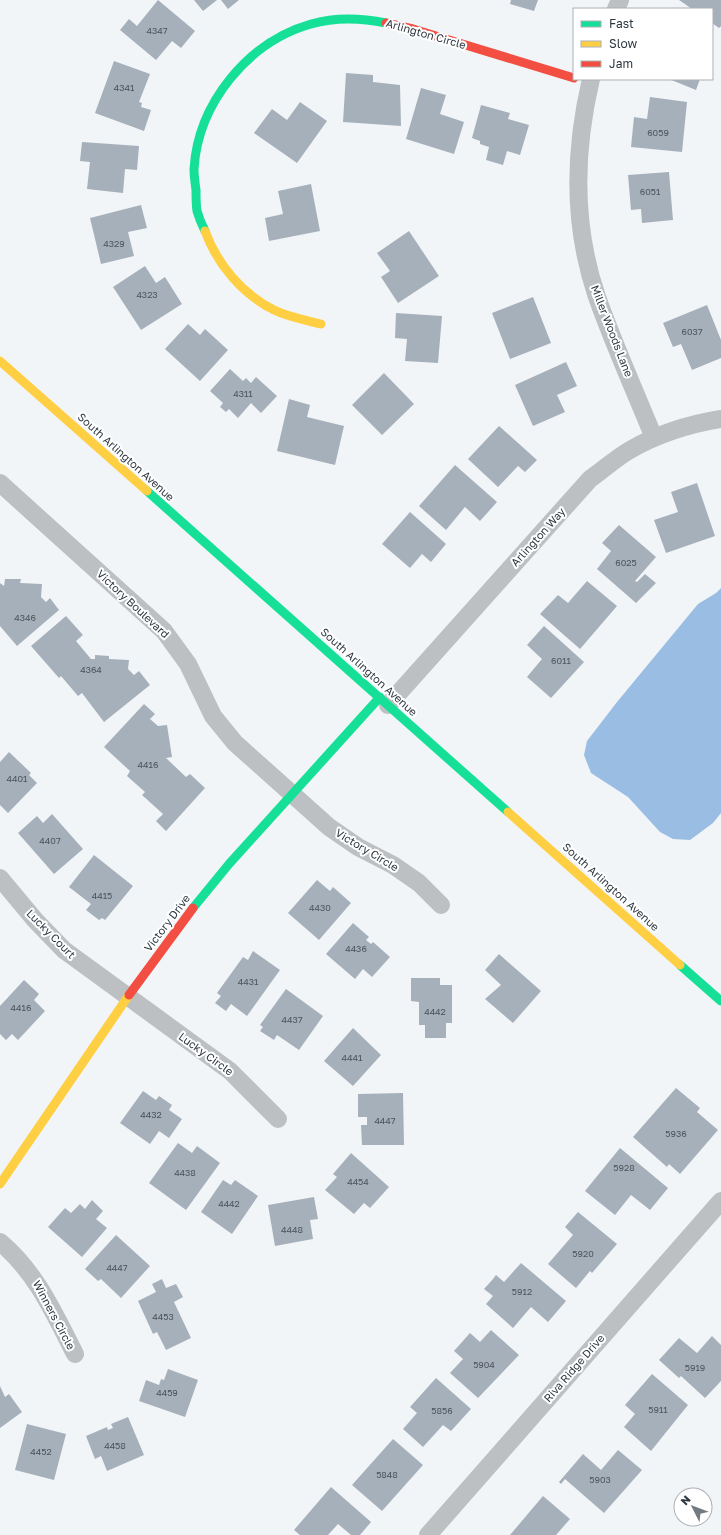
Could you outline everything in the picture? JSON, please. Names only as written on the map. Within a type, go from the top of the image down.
[{"type":"street","name":"Arlington Circle","points":[[322,324],[290,317],[272,309],[245,292],[230,278],[219,263],[204,234],[195,193],[194,160],[204,119],[214,100],[239,65],[273,39],[293,30],[323,21],[355,19],[397,24],[573,77]]},
{"type":"street","name":"Miller Woods Lane","points":[[584,80],[578,178],[582,232],[588,264],[604,316],[654,438]]},
{"type":"street","name":"South Arlington Avenue","points":[[0,361],[721,1001]]},
{"type":"street","name":"Arlington Way","points":[[384,701],[590,479],[628,450],[654,438],[675,430],[721,419]]},
{"type":"street","name":"Victory Boulevard","points":[[0,483],[164,631],[188,664],[200,692],[217,722],[235,743],[293,795]]},
{"type":"street","name":"Victory Drive","points":[[0,1184],[128,997],[206,892],[229,864],[293,795],[384,701]]},
{"type":"street","name":"Victory Circle","points":[[293,795],[340,836],[393,865],[442,904]]},
{"type":"street","name":"Lucky Court","points":[[0,878],[57,944],[82,965],[128,997]]},
{"type":"street","name":"Lucky Circle","points":[[128,997],[230,1071],[278,1119]]},
{"type":"street","name":"Riva Ridge Drive","points":[[428,1535],[721,1201]]},
{"type":"street","name":"Winners Circle","points":[[0,1242],[20,1260],[40,1287],[75,1354]]},
{"type":"water","points":[[721,588],[721,813],[713,823],[690,840],[673,839],[660,832],[628,797],[591,773],[584,755],[587,741],[617,702],[698,604],[716,593]]},
{"type":"building","points":[[158,0],[195,31],[181,48],[172,41],[156,60],[120,30],[129,19],[137,26]]},
{"type":"building","points":[[194,0],[217,0],[203,11]]},
{"type":"building","points":[[221,0],[239,0],[228,9]]},
{"type":"building","points":[[511,0],[538,0],[534,11],[510,4]]},
{"type":"building","points":[[679,0],[721,0],[721,26],[719,28],[713,24],[713,8],[691,8]]},
{"type":"building","points":[[114,61],[150,74],[139,102],[142,103],[141,107],[151,110],[144,131],[95,113]]},
{"type":"building","points":[[346,73],[373,75],[373,82],[400,85],[401,126],[343,122]]},
{"type":"building","points":[[671,80],[700,80],[696,90]]},
{"type":"building","points":[[421,88],[446,95],[440,114],[464,122],[454,154],[406,139]]},
{"type":"building","points":[[650,97],[687,102],[682,152],[631,147],[634,117],[647,119]]},
{"type":"building","points":[[300,102],[327,121],[297,163],[254,133],[272,109],[287,120]]},
{"type":"building","points":[[481,105],[510,113],[508,119],[529,125],[520,155],[507,151],[503,165],[486,160],[489,147],[480,144],[480,141],[472,138]]},
{"type":"building","points":[[82,142],[139,146],[137,170],[125,169],[123,193],[87,189],[90,162],[80,161]]},
{"type":"building","points":[[669,172],[673,220],[642,223],[641,209],[631,210],[628,175]]},
{"type":"building","points":[[311,184],[320,231],[269,241],[265,218],[283,214],[278,191]]},
{"type":"building","points":[[141,205],[147,228],[128,232],[134,256],[101,264],[90,218]]},
{"type":"building","points":[[409,231],[439,276],[398,303],[381,277],[390,271],[377,253]]},
{"type":"building","points":[[145,266],[156,283],[165,277],[182,304],[141,330],[113,287]]},
{"type":"building","points":[[533,297],[551,343],[510,359],[492,313]]},
{"type":"building","points":[[707,305],[721,340],[721,358],[692,370],[681,344],[673,347],[663,323]]},
{"type":"building","points":[[396,313],[442,316],[438,363],[405,361],[407,339],[395,338]]},
{"type":"building","points":[[188,324],[200,335],[205,329],[228,350],[200,381],[165,349]]},
{"type":"building","points":[[566,362],[577,386],[557,395],[565,412],[533,426],[515,385]]},
{"type":"building","points":[[230,369],[243,381],[246,378],[251,383],[256,377],[277,396],[261,413],[251,403],[238,418],[229,409],[226,412],[220,407],[223,403],[210,391]]},
{"type":"building","points":[[384,373],[414,404],[382,435],[352,405]]},
{"type":"building","points":[[289,399],[310,405],[307,417],[344,426],[335,465],[277,451]]},
{"type":"building","points":[[499,426],[537,460],[525,472],[518,466],[498,487],[468,459]]},
{"type":"building","points":[[455,465],[497,502],[480,521],[465,507],[446,530],[419,506]]},
{"type":"building","points":[[697,483],[715,536],[666,553],[654,520],[678,512],[671,492]]},
{"type":"building","points":[[410,512],[446,544],[431,562],[422,554],[410,568],[382,544]]},
{"type":"building","points":[[619,525],[656,557],[635,581],[637,582],[645,574],[656,583],[636,603],[597,569],[611,551],[602,543]]},
{"type":"building","points":[[5,579],[21,579],[20,583],[42,584],[41,597],[46,602],[50,598],[59,610],[17,646],[0,626],[0,583],[4,586]]},
{"type":"building","points":[[587,581],[617,606],[580,649],[540,614],[558,595],[568,603]]},
{"type":"building","points":[[66,616],[83,635],[76,641],[91,659],[95,659],[95,655],[109,656],[109,659],[129,660],[128,669],[134,675],[139,671],[150,685],[104,722],[82,693],[78,696],[61,676],[59,678],[31,646]]},
{"type":"building","points":[[544,626],[584,662],[551,698],[527,677],[542,659],[527,645]]},
{"type":"building","points":[[144,704],[155,714],[150,719],[158,726],[167,725],[172,757],[166,758],[186,777],[190,774],[205,788],[166,831],[156,821],[163,814],[142,795],[145,792],[127,776],[130,771],[104,747]]},
{"type":"building","points":[[9,752],[31,773],[29,775],[37,783],[8,813],[0,805],[0,762]]},
{"type":"building","points":[[52,814],[83,849],[54,874],[18,833],[37,816],[43,823]]},
{"type":"building","points":[[94,855],[133,886],[105,920],[102,918],[99,920],[86,910],[91,904],[69,887]]},
{"type":"building","points":[[317,880],[330,891],[333,887],[351,903],[319,940],[288,913]]},
{"type":"building","points":[[353,923],[369,937],[366,940],[371,944],[373,942],[390,957],[372,977],[363,969],[355,979],[326,954]]},
{"type":"building","points":[[253,951],[280,970],[247,1016],[231,1004],[226,1011],[215,1003],[221,996],[217,993],[243,957],[248,960]]},
{"type":"building","points":[[499,954],[541,991],[513,1023],[485,999],[501,985],[485,970]]},
{"type":"building","points":[[411,978],[440,978],[440,985],[452,985],[452,1023],[446,1023],[446,1038],[425,1038],[425,1025],[419,1025],[419,1002],[411,1001]]},
{"type":"building","points":[[24,980],[39,994],[34,1000],[45,1011],[18,1040],[12,1034],[6,1040],[0,1034],[0,1006]]},
{"type":"building","points":[[286,989],[323,1016],[299,1050],[277,1035],[274,1040],[260,1031],[263,1027],[260,1025]]},
{"type":"building","points":[[353,1028],[381,1055],[353,1086],[324,1061]]},
{"type":"building","points":[[676,1088],[700,1108],[697,1112],[718,1130],[680,1174],[669,1164],[667,1167],[633,1137]]},
{"type":"building","points":[[143,1091],[156,1100],[159,1096],[172,1105],[169,1110],[182,1119],[169,1138],[159,1131],[150,1144],[120,1123]]},
{"type":"building","points":[[403,1093],[404,1145],[362,1145],[361,1125],[367,1125],[367,1117],[358,1117],[358,1094]]},
{"type":"building","points":[[178,1143],[192,1153],[197,1146],[220,1163],[186,1210],[149,1183]]},
{"type":"building","points":[[620,1148],[668,1188],[650,1210],[631,1195],[615,1215],[585,1191]]},
{"type":"building","points":[[351,1153],[389,1187],[370,1208],[364,1203],[354,1214],[325,1190],[337,1177],[333,1174]]},
{"type":"building","points":[[223,1180],[231,1185],[235,1180],[258,1196],[232,1234],[201,1212]]},
{"type":"building","points":[[314,1197],[318,1219],[310,1220],[313,1239],[275,1246],[268,1205]]},
{"type":"building","points":[[92,1200],[103,1211],[96,1219],[107,1228],[82,1257],[48,1227],[65,1208],[71,1213],[80,1204],[85,1209]]},
{"type":"building","points":[[578,1212],[617,1244],[592,1273],[590,1271],[576,1288],[548,1264],[573,1235],[565,1227]]},
{"type":"building","points":[[116,1235],[150,1266],[121,1298],[101,1279],[98,1281],[85,1269]]},
{"type":"building","points":[[521,1263],[566,1301],[548,1322],[531,1307],[513,1328],[486,1304],[493,1296],[484,1289],[496,1275],[504,1282]]},
{"type":"building","points":[[162,1279],[166,1288],[176,1284],[183,1297],[174,1302],[191,1338],[166,1350],[157,1332],[153,1334],[138,1301],[156,1292],[152,1284]]},
{"type":"building","points":[[491,1330],[519,1355],[478,1398],[450,1373],[463,1359],[454,1351],[470,1333],[480,1342]]},
{"type":"building","points":[[712,1336],[721,1345],[721,1381],[705,1398],[681,1376],[679,1378],[659,1360],[679,1338],[697,1353]]},
{"type":"building","points":[[168,1369],[198,1380],[185,1417],[139,1401],[146,1380],[159,1385],[161,1379],[164,1380]]},
{"type":"building","points":[[652,1374],[688,1405],[651,1451],[624,1427],[635,1414],[625,1405]]},
{"type":"building","points":[[436,1378],[471,1409],[451,1431],[443,1425],[423,1447],[403,1429],[417,1413],[410,1407]]},
{"type":"building","points":[[0,1386],[5,1397],[9,1394],[22,1412],[0,1428]]},
{"type":"building","points":[[128,1417],[144,1455],[107,1471],[101,1456],[95,1459],[86,1436],[107,1427],[108,1430],[113,1428],[111,1424]]},
{"type":"building","points":[[27,1424],[66,1434],[54,1480],[15,1470]]},
{"type":"building","points":[[393,1439],[423,1465],[382,1511],[352,1485]]},
{"type":"building","points":[[618,1450],[642,1470],[604,1513],[565,1479],[561,1484],[559,1482],[583,1454],[601,1470]]},
{"type":"building","points":[[331,1487],[371,1522],[360,1535],[351,1535],[338,1524],[328,1535],[300,1535],[294,1530]]},
{"type":"building","points":[[543,1496],[570,1519],[556,1535],[510,1535]]},
{"type":"traffic: fast","points":[[205,231],[196,206],[194,169],[198,145],[205,121],[216,99],[230,78],[247,60],[267,45],[288,33],[311,24],[339,19],[368,20],[386,23]]},
{"type":"traffic: fast","points":[[147,491],[508,812]]},
{"type":"traffic: fast","points":[[193,908],[229,864],[380,697]]},
{"type":"traffic: fast","points":[[680,965],[721,1001]]},
{"type":"traffic: slow","points":[[205,231],[216,255],[232,277],[251,296],[274,310],[321,324]]},
{"type":"traffic: slow","points":[[0,361],[147,491]]},
{"type":"traffic: slow","points":[[508,812],[680,965]]},
{"type":"traffic: slow","points":[[0,1184],[129,995]]},
{"type":"traffic: jam","points":[[386,23],[413,29],[573,78]]},
{"type":"traffic: jam","points":[[129,995],[193,908]]}]
